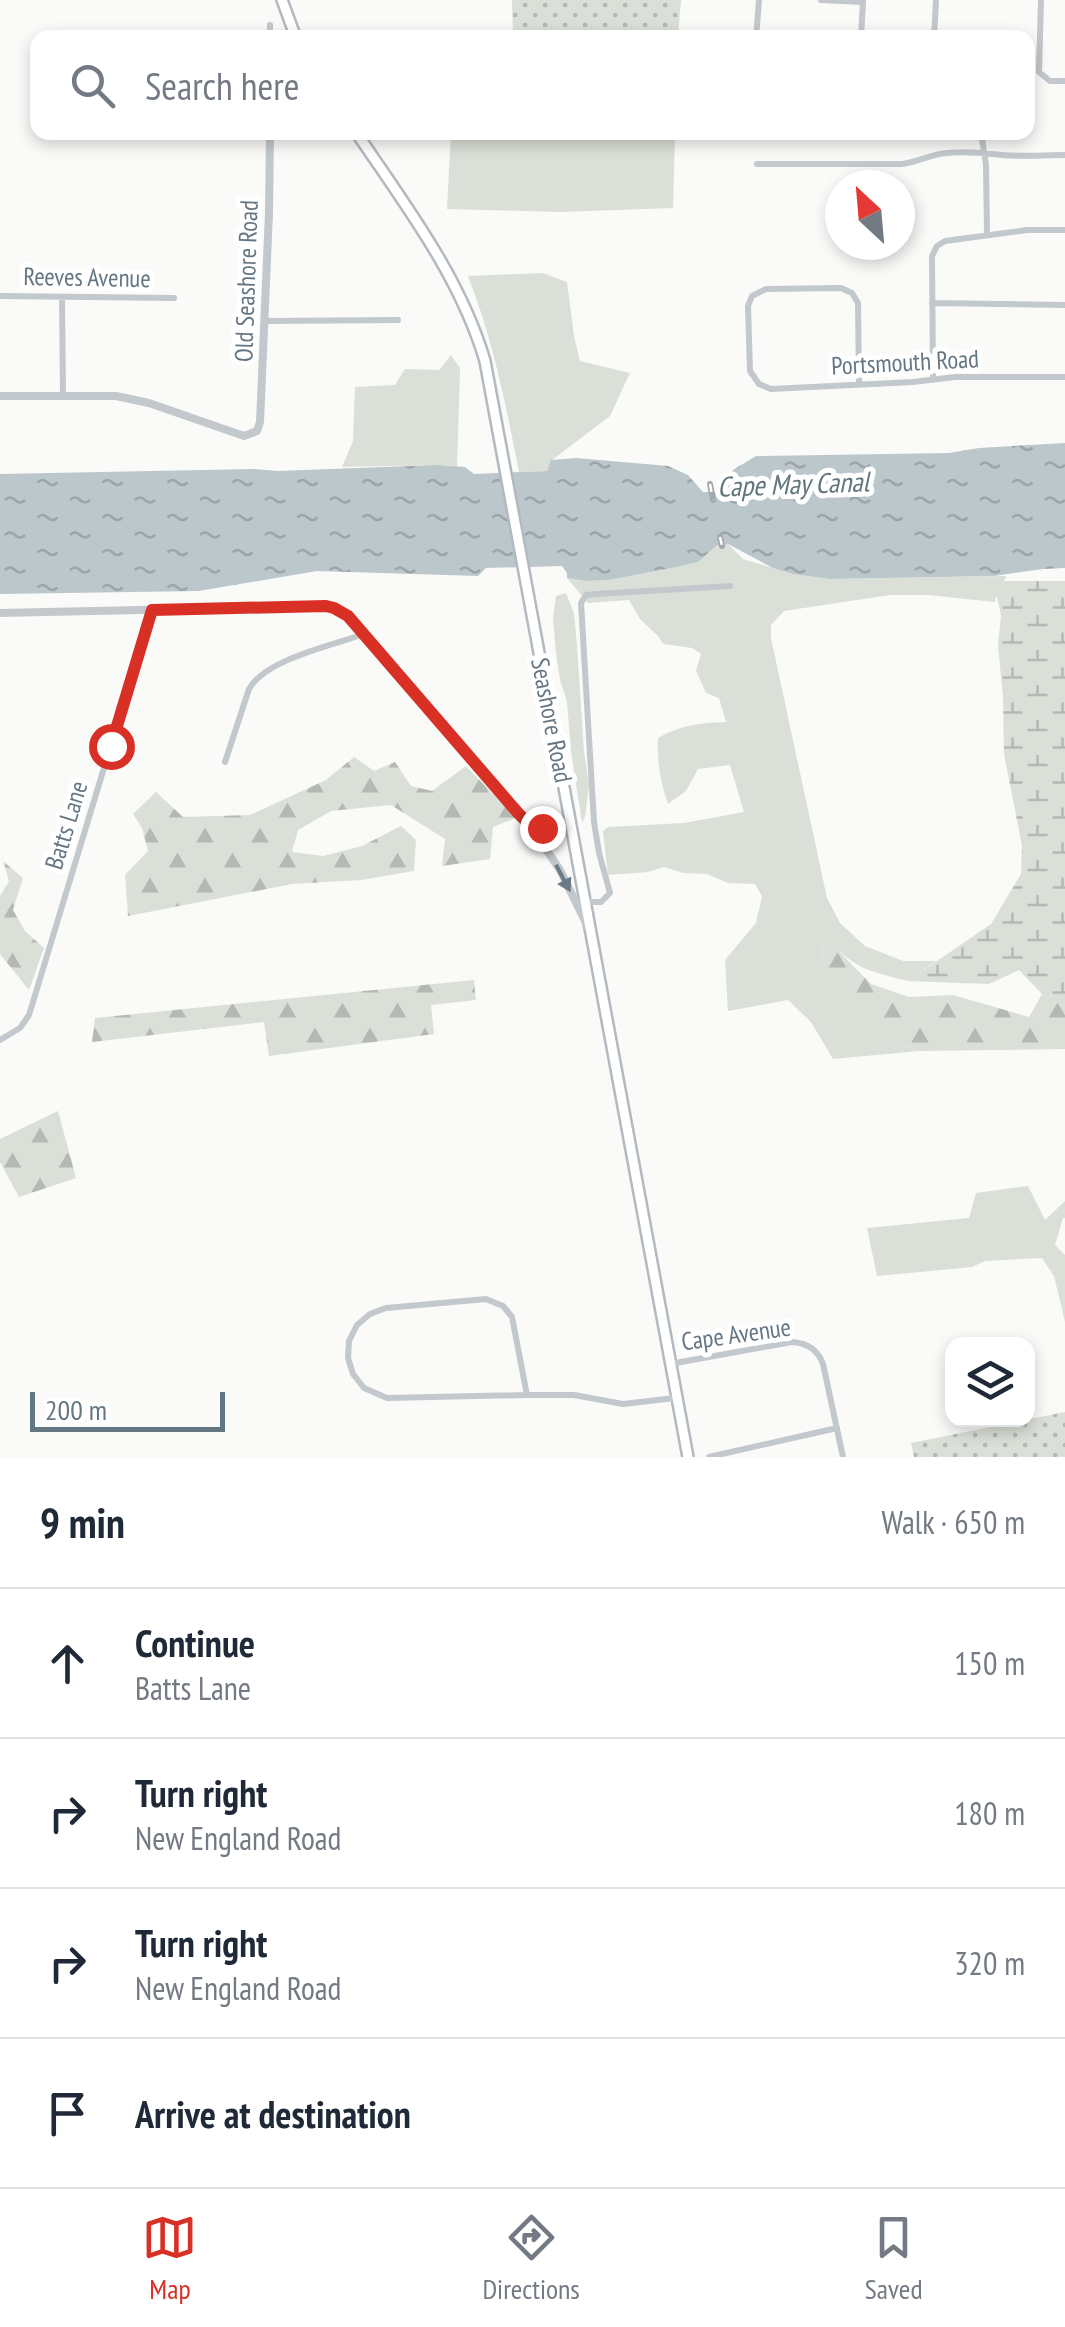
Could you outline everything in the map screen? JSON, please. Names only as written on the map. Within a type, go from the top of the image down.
[{"type":"main road","points":[[282,0],[293,30]]},
{"type":"main road","name":"Seashore Road","points":[[361,140],[439,256],[463,300],[486,361],[688,1457]]},
{"type":"street","points":[[757,30],[759,0]]},
{"type":"street","points":[[821,0],[863,1],[861,30]]},
{"type":"street","points":[[934,30],[936,0]]},
{"type":"street","points":[[1041,0],[1039,72],[1050,81],[1065,81]]},
{"type":"street","points":[[270,25],[270,30]]},
{"type":"street","name":"Old Seashore Road","points":[[63,396],[130,399],[244,436],[256,431],[260,422],[265,321],[270,140]]},
{"type":"street","points":[[983,140],[987,235]]},
{"type":"street","points":[[757,164],[902,164],[933,154],[985,152],[1065,155]]},
{"type":"street","points":[[933,379],[932,256],[936,246],[945,240],[1027,230],[1065,230]]},
{"type":"street","name":"Portsmouth Road","points":[[859,385],[858,306],[852,293],[841,288],[766,289],[752,296],[748,306],[752,376],[771,389],[859,385],[954,376],[1065,377]]},
{"type":"street","name":"Reeves Avenue","points":[[0,296],[174,298]]},
{"type":"street","points":[[0,396],[63,396],[62,296]]},
{"type":"street","points":[[932,303],[1065,304]]},
{"type":"street","points":[[265,321],[398,320]]},
{"type":"street","points":[[587,902],[601,902],[610,893],[594,822],[581,603],[586,595],[730,586]]},
{"type":"street","points":[[0,613],[326,606],[341,611],[529,824],[560,870],[592,934]]},
{"type":"street","name":"Batts Lane","points":[[0,1040],[20,1028],[28,1014],[152,610]]},
{"type":"street","points":[[226,762],[255,678],[275,664],[364,634]]},
{"type":"street","points":[[529,824],[546,827],[571,821]]},
{"type":"street","points":[[527,1394],[512,1316],[492,1300],[376,1311],[357,1325],[349,1341],[348,1358],[353,1374],[364,1388],[386,1398],[574,1395],[623,1404],[676,1398]]},
{"type":"street","name":"Cape Avenue","points":[[670,1364],[792,1342],[806,1344],[823,1364],[842,1457]]},
{"type":"street","points":[[709,1457],[837,1428]]},
{"type":"green space","points":[[512,0],[681,0],[679,30],[513,30]]},
{"type":"green space","points":[[451,140],[675,140],[673,208],[560,212],[447,209]]},
{"type":"green space","points":[[543,273],[567,282],[580,361],[630,373],[610,416],[552,460],[547,471],[519,472],[492,348],[468,276]]},
{"type":"green space","points":[[451,355],[460,368],[457,466],[342,467],[353,441],[355,387],[395,385],[405,369],[439,370]]},
{"type":"green space","points":[[717,544],[728,544],[743,559],[793,574],[830,579],[1006,576],[995,602],[890,595],[784,611],[771,625],[827,898],[840,923],[865,946],[903,961],[936,961],[908,981],[861,966],[822,935],[823,968],[887,1040],[919,1051],[833,1059],[811,1022],[788,1000],[728,1011],[725,960],[756,923],[762,896],[755,884],[728,883],[707,874],[664,867],[608,875],[603,831],[608,827],[684,823],[744,812],[730,765],[698,769],[686,791],[668,804],[663,787],[658,738],[691,726],[726,722],[719,698],[706,693],[696,671],[701,654],[692,648],[663,644],[629,600],[588,603],[567,578],[609,580],[677,567],[698,562]]},
{"type":"green space","points":[[1005,581],[1065,581],[1065,998],[1042,994],[1019,970],[989,984],[908,981],[991,924],[1021,874],[1022,846],[1004,754],[998,646],[1001,615],[996,593]]},
{"type":"green space","points":[[566,593],[574,613],[589,786],[582,823],[553,618],[556,596]]},
{"type":"green space","points":[[354,757],[374,771],[395,762],[411,786],[432,791],[466,766],[516,818],[493,827],[490,859],[442,866],[445,839],[391,805],[331,811],[298,830],[292,852],[323,856],[362,846],[401,826],[416,840],[414,871],[361,880],[292,884],[128,916],[125,875],[148,851],[142,828],[133,814],[156,792],[183,817],[250,815],[326,780]]},
{"type":"green space","points":[[3,861],[23,878],[13,910],[25,931],[44,948],[29,990],[0,954],[0,896],[9,881]]},
{"type":"green space","points":[[822,934],[871,984],[909,997],[953,995],[1029,1017],[1042,994],[1065,998],[1065,1049],[919,1051],[887,1040],[823,968]]},
{"type":"green space","points":[[474,980],[476,1000],[431,1005],[434,1034],[269,1056],[264,1022],[92,1042],[95,1018]]},
{"type":"green space","points":[[58,1111],[76,1178],[19,1197],[0,1162],[0,1139]]},
{"type":"green space","points":[[1028,1186],[1045,1220],[1065,1201],[1065,1218],[1055,1245],[1065,1255],[1065,1322],[1054,1276],[1042,1258],[985,1261],[972,1267],[877,1276],[867,1228],[969,1218],[976,1193]]},
{"type":"green space","points":[[1065,1412],[1065,1457],[914,1457],[911,1443],[990,1427],[1035,1427],[1035,1418]]},
{"type":"water","name":"Cape May Canal","points":[[1065,443],[1065,568],[994,576],[830,579],[773,568],[728,544],[717,545],[698,562],[609,580],[567,578],[562,566],[486,568],[478,576],[317,571],[199,591],[0,594],[0,474],[437,465],[465,467],[474,474],[547,471],[551,460],[576,458],[668,466],[688,475],[703,492],[718,492],[733,470],[756,456],[949,453]]},
{"type":"railway","points":[[710,484],[713,500]]},
{"type":"railway","points":[[720,537],[722,546]]},
{"type":"route","points":[[111,746],[152,610],[326,606],[348,616],[518,813],[529,824],[542,828]]}]
